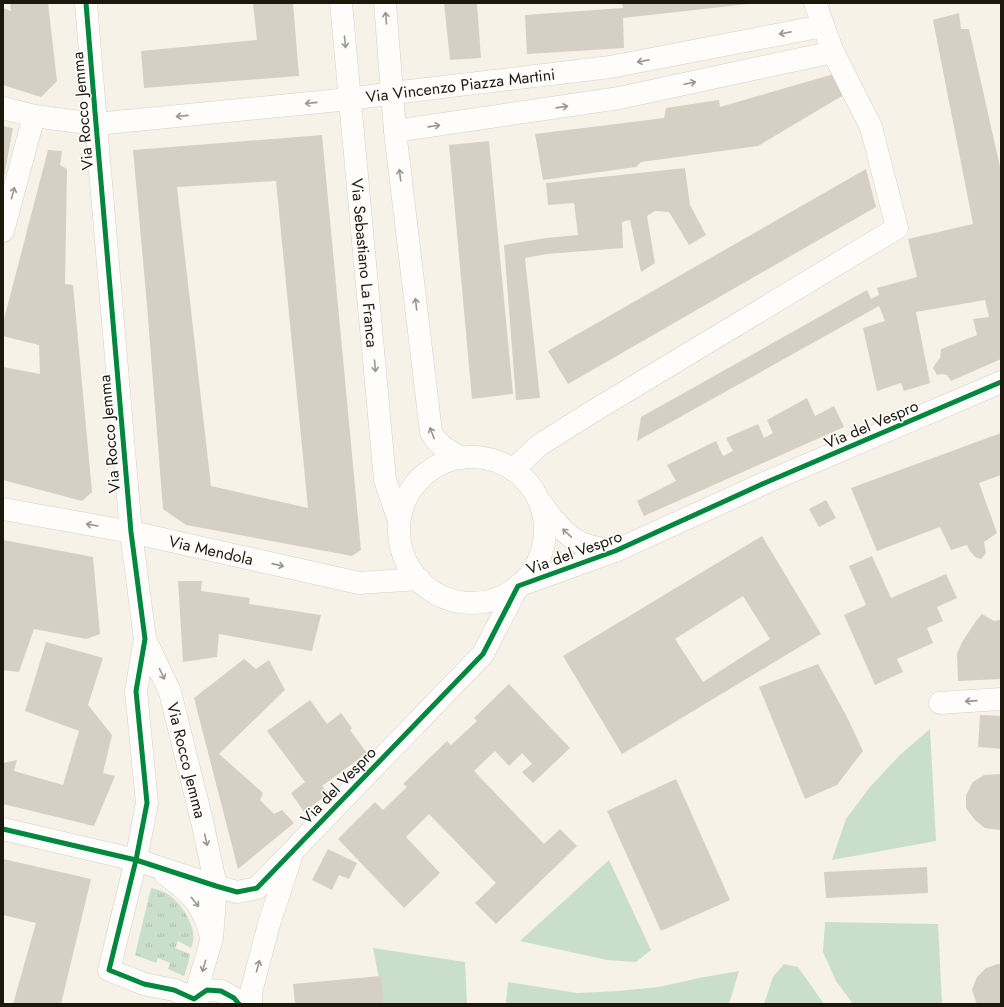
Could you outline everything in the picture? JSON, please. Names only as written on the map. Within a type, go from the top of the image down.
[{"type":"street","name":"Via Rocco Jemma","points":[[86,3],[131,532],[145,639],[136,692],[147,803],[146,864],[109,970],[144,984],[174,990],[193,1002]]},
{"type":"street","name":"Via Sebastiano La Franca","points":[[342,3],[385,480],[399,521]]},
{"type":"street","points":[[385,3],[395,131],[431,432],[433,437],[442,446],[461,458]]},
{"type":"street","points":[[513,470],[538,446],[580,419],[897,228],[871,127],[833,52],[815,3]]},
{"type":"street","name":"Via Vincenzo Piazza Martini","points":[[3,108],[34,116],[96,124],[350,99],[610,67],[823,26]]},
{"type":"street","name":"Via Vincenzo Piazza Martini","points":[[395,131],[619,98],[833,52]]},
{"type":"street","points":[[3,231],[34,116]]},
{"type":"street","name":"Via del Vespro","points":[[3,829],[146,864],[237,892],[258,888],[484,654],[518,586],[616,551],[760,486],[1001,382]]},
{"type":"street","points":[[538,499],[542,510],[545,534],[540,557],[527,578],[507,594],[481,602],[454,600],[429,589],[411,569],[405,558],[401,546],[399,521],[403,506],[410,491],[419,479],[432,469],[445,462],[461,458],[474,457],[501,463],[523,478],[553,518],[572,537],[581,543],[597,548],[616,551]]},
{"type":"street","name":"Via Mendola","points":[[3,509],[131,532],[359,583],[419,579]]},
{"type":"street","name":"Via Rocco Jemma","points":[[145,639],[170,692],[202,821],[216,886]]},
{"type":"street","points":[[940,703],[1001,699]]},
{"type":"street","points":[[252,1004],[251,992],[269,924],[294,849]]},
{"type":"street","points":[[146,864],[181,886],[197,903],[206,920],[212,938]]},
{"type":"street","points":[[193,1002],[212,938],[216,886]]},
{"type":"street","points":[[193,1002],[207,990],[221,991],[234,998],[238,1004]]},
{"type":"green space","points":[[930,729],[936,841],[832,860],[846,819],[870,787],[900,755]]},
{"type":"green space","points":[[609,860],[651,950],[636,962],[607,960],[520,941]]},
{"type":"green space","points":[[151,888],[164,892],[174,899],[183,909],[192,927],[193,942],[191,948],[178,941],[175,948],[190,954],[184,976],[168,969],[170,963],[158,958],[156,963],[135,955]]},
{"type":"green space","points":[[825,922],[938,924],[942,1004],[853,1004],[836,981],[823,952]]},
{"type":"green space","points":[[373,948],[465,962],[467,1004],[384,1004]]},
{"type":"green space","points":[[784,964],[798,967],[824,1004],[764,1004],[773,977]]},
{"type":"green space","points":[[739,971],[729,1004],[506,1004],[508,982],[577,993],[659,987]]},
{"type":"building","points":[[10,3],[48,3],[57,81],[41,97],[3,85],[3,8],[11,11]]},
{"type":"building","points":[[253,3],[293,3],[299,76],[144,88],[141,51],[257,40]]},
{"type":"building","points":[[444,3],[477,3],[481,58],[450,60]]},
{"type":"building","points":[[622,3],[748,4],[623,18],[624,48],[527,54],[525,15],[623,8]]},
{"type":"building","points":[[959,13],[961,29],[969,29],[1001,171],[1001,359],[951,381],[947,375],[937,375],[933,368],[940,358],[941,349],[977,335],[973,319],[989,317],[985,300],[916,312],[930,383],[904,391],[901,383],[877,391],[863,328],[885,321],[879,306],[637,441],[641,417],[867,290],[871,299],[879,295],[877,288],[917,277],[908,239],[973,224],[933,20]]},
{"type":"building","points":[[834,74],[842,96],[758,146],[641,162],[636,167],[543,180],[535,134],[664,118],[666,108],[719,100],[720,107]]},
{"type":"building","points":[[3,126],[13,128],[4,177],[3,177]]},
{"type":"building","points":[[322,135],[361,550],[352,556],[186,525],[163,509],[133,150]],"holes":[[[276,181],[308,508],[211,486],[177,187]]]},
{"type":"building","points":[[489,141],[513,394],[472,399],[449,145]]},
{"type":"building","points":[[48,150],[62,151],[60,165],[67,169],[65,284],[73,285],[92,492],[82,501],[3,480],[3,367],[40,374],[39,345],[3,336],[3,323]]},
{"type":"building","points":[[685,168],[690,205],[706,235],[689,245],[669,212],[655,211],[647,216],[655,263],[641,272],[630,220],[622,222],[623,248],[547,254],[525,258],[540,398],[516,400],[504,245],[546,238],[578,235],[574,203],[548,205],[546,183]]},
{"type":"building","points":[[866,169],[876,207],[568,384],[548,351]]},
{"type":"building","points":[[807,398],[815,416],[834,406],[844,427],[644,516],[637,501],[676,481],[667,465],[716,441],[723,456],[733,451],[726,438],[758,424],[764,438],[773,433],[767,420]]},
{"type":"building","points":[[1001,433],[1001,475],[979,483],[997,533],[984,542],[986,553],[981,559],[975,557],[967,545],[951,550],[940,527],[877,551],[851,488]]},
{"type":"building","points":[[826,500],[836,518],[819,527],[809,509]]},
{"type":"building","points":[[762,536],[821,634],[622,754],[563,656]],"holes":[[[743,596],[770,639],[703,682],[675,639]]]},
{"type":"building","points":[[3,540],[93,557],[100,634],[86,639],[34,629],[19,672],[3,670]]},
{"type":"building","points":[[872,556],[891,598],[946,574],[957,598],[937,607],[943,621],[927,628],[933,643],[897,659],[903,672],[875,685],[844,615],[866,605],[849,566]]},
{"type":"building","points":[[178,581],[202,581],[201,591],[250,598],[249,604],[321,615],[312,651],[219,634],[217,657],[183,662]]},
{"type":"building","points":[[982,614],[994,621],[1001,620],[1001,679],[958,681],[957,654],[962,642]]},
{"type":"building","points":[[46,642],[103,658],[88,705],[112,735],[103,773],[115,776],[94,826],[3,804],[3,763],[17,760],[14,771],[63,785],[79,731],[25,711]]},
{"type":"building","points":[[244,659],[256,669],[269,660],[285,690],[219,754],[263,793],[260,800],[274,814],[282,810],[294,823],[238,869],[194,698]]},
{"type":"building","points":[[818,664],[847,717],[863,751],[837,785],[805,799],[759,687]]},
{"type":"building","points":[[509,684],[570,748],[533,783],[522,772],[532,764],[522,753],[509,766],[495,751],[474,771],[544,844],[560,829],[577,846],[496,924],[475,903],[496,883],[429,814],[406,837],[440,873],[404,908],[338,839],[375,802],[383,810],[407,787],[403,784],[447,741],[451,745],[477,721],[474,718]]},
{"type":"building","points":[[310,700],[327,724],[341,713],[352,728],[350,730],[367,753],[322,786],[328,794],[304,812],[291,793],[305,782],[267,731]]},
{"type":"building","points":[[980,715],[1001,716],[1001,749],[978,747]]},
{"type":"building","points":[[1001,774],[1001,830],[985,828],[975,820],[966,808],[966,795],[973,782],[984,775]]},
{"type":"building","points":[[676,779],[730,900],[661,931],[607,811]]},
{"type":"building","points":[[328,849],[357,863],[349,879],[339,875],[332,890],[312,880]]},
{"type":"building","points":[[3,859],[91,879],[61,1004],[13,1004],[36,923],[3,915]]},
{"type":"building","points":[[927,867],[928,893],[826,898],[824,872]]},
{"type":"building","points":[[1001,964],[1001,1004],[978,1004],[972,990],[977,977],[986,968]]},
{"type":"building","points":[[381,976],[384,1004],[295,1004],[293,984]]},
{"type":"cycle path","points":[[86,3],[131,532],[145,639],[136,691],[147,803],[136,860],[109,970],[144,984],[174,990],[194,999],[207,990],[221,991],[234,998],[239,1004]]},
{"type":"cycle path","points":[[3,829],[136,860],[237,892],[257,888],[483,654],[518,586],[615,551],[767,482],[1001,382]]}]
